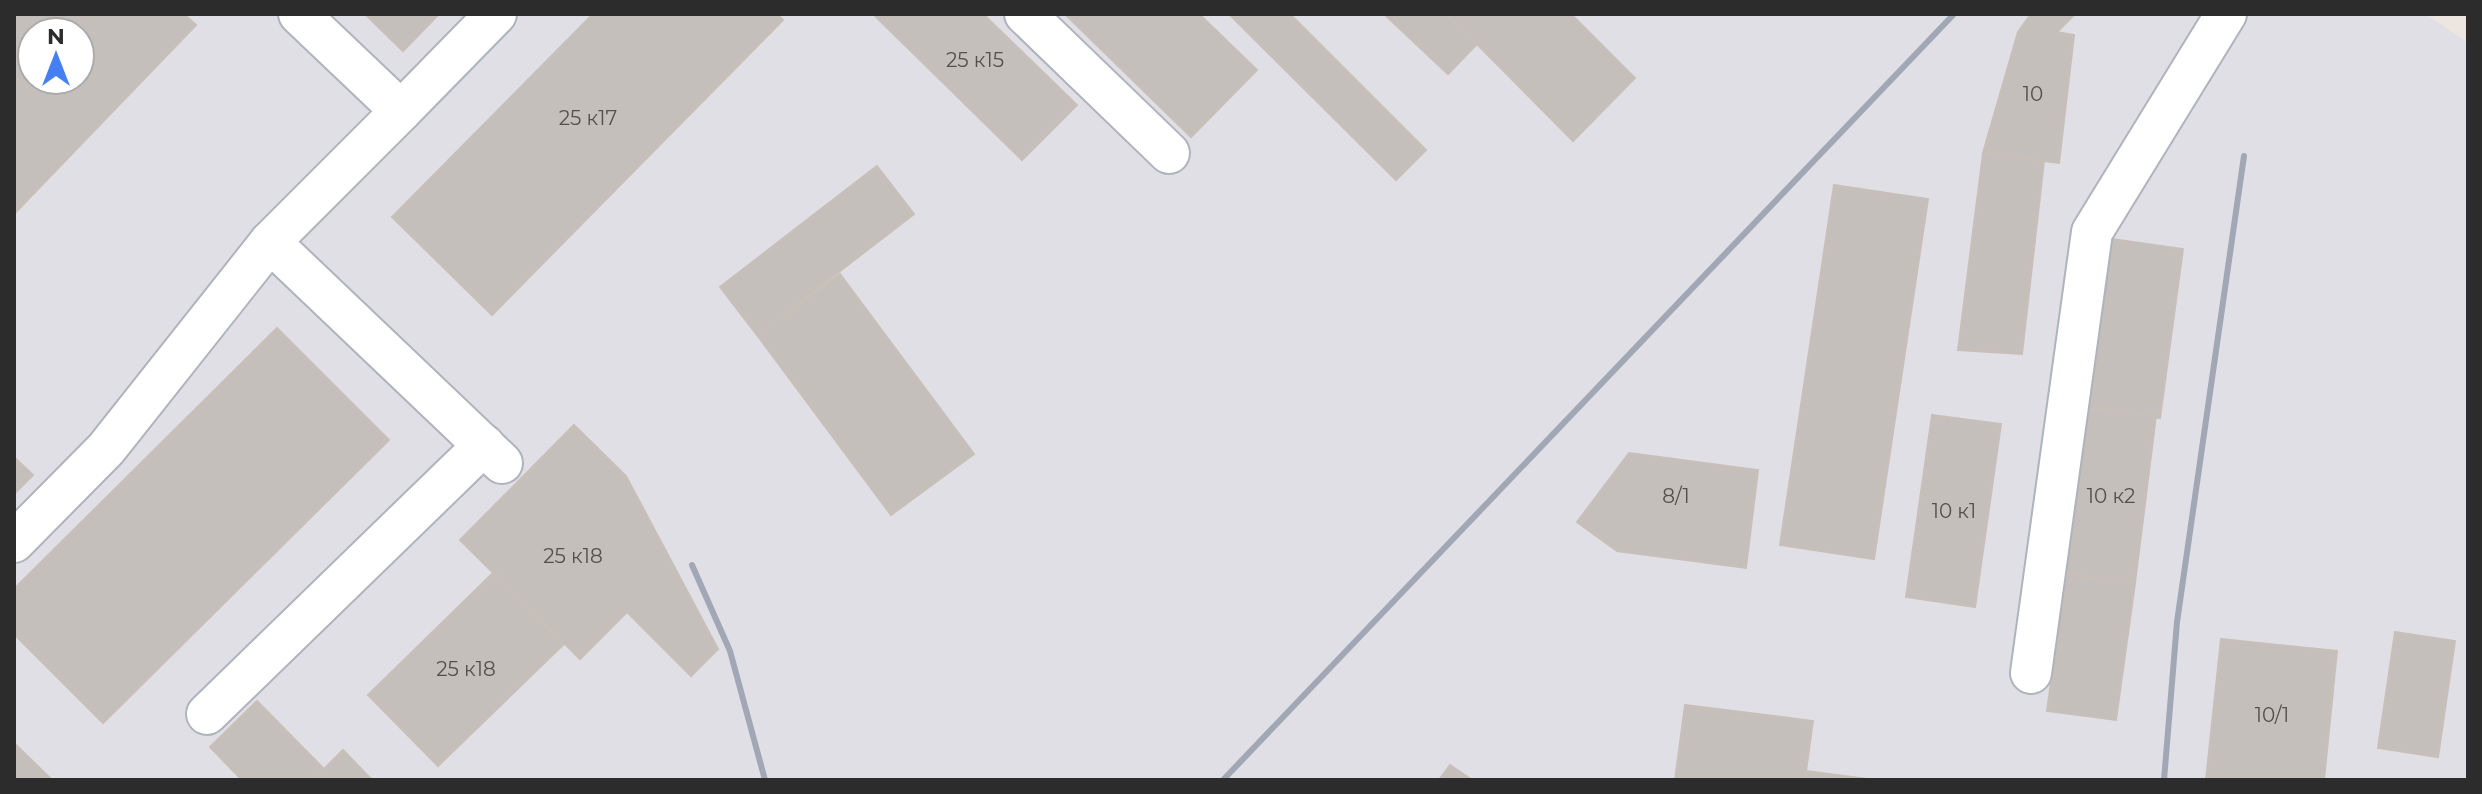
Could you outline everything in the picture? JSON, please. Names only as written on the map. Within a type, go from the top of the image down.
[{"type":"lane","points":[[299,14],[401,111]]},
{"type":"lane","points":[[14,542],[106,449],[270,242],[496,14]]},
{"type":"lane","points":[[1025,14],[1169,153]]},
{"type":"lane","points":[[2031,673],[2092,232],[2226,14]]},
{"type":"lane","points":[[207,714],[493,454],[270,242]]},
{"type":"shaded area","points":[[14,14],[2426,14],[2468,43],[2468,780],[14,780]]},
{"type":"building","points":[[14,14],[184,14],[196,25],[14,214]]},
{"type":"building","points":[[365,14],[439,14],[403,51]]},
{"type":"building","points":[[593,14],[777,14],[783,20],[492,315],[392,217]]},
{"type":"building","points":[[873,14],[983,14],[1077,105],[1022,160]]},
{"type":"building","points":[[1065,14],[1199,14],[1257,70],[1191,137]]},
{"type":"building","points":[[1229,14],[1290,14],[1426,150],[1396,180]]},
{"type":"building","points":[[1384,14],[1452,14],[1480,41],[1448,74]]},
{"type":"building","points":[[1447,14],[1571,14],[1635,78],[1573,141]]},
{"type":"building","points":[[2031,14],[2075,14],[2057,32],[2074,35],[2059,163],[1983,153],[2018,32]]},
{"type":"building","points":[[1983,153],[2044,161],[2022,354],[1958,350]]},
{"type":"building","points":[[877,166],[914,214],[757,335],[720,287]]},
{"type":"building","points":[[1834,185],[1928,199],[1874,559],[1780,545]]},
{"type":"building","points":[[2112,239],[2183,249],[2160,418],[2088,408]]},
{"type":"building","points":[[840,274],[974,454],[891,515],[757,335]]},
{"type":"building","points":[[277,328],[389,440],[103,723],[14,634],[14,589]]},
{"type":"building","points":[[2088,408],[2156,416],[2135,583],[2066,575]]},
{"type":"building","points":[[1932,415],[2001,424],[1975,607],[1906,597]]},
{"type":"building","points":[[574,425],[626,476],[718,649],[691,676],[627,612],[580,659],[460,540]]},
{"type":"building","points":[[1629,453],[1758,470],[1746,568],[1617,551],[1577,522]]},
{"type":"building","points":[[14,457],[33,475],[14,494]]},
{"type":"building","points":[[494,572],[564,644],[438,766],[368,695]]},
{"type":"building","points":[[2066,574],[2135,583],[2116,720],[2047,711]]},
{"type":"building","points":[[2395,632],[2455,641],[2438,757],[2378,748]]},
{"type":"building","points":[[2221,639],[2337,651],[2324,780],[2206,780]]},
{"type":"building","points":[[257,701],[324,769],[313,780],[242,780],[210,747]]},
{"type":"building","points":[[1685,705],[1813,721],[1806,771],[1875,780],[1675,780]]},
{"type":"building","points":[[14,743],[52,780],[14,780]]},
{"type":"building","points":[[343,750],[372,780],[313,780]]},
{"type":"building","points":[[1450,765],[1472,780],[1439,780]]},
{"type":"railway","points":[[1223,780],[1954,14]]},
{"type":"railway","points":[[2164,780],[2177,622],[2244,156]]},
{"type":"railway","points":[[692,565],[730,651],[765,780]]}]
